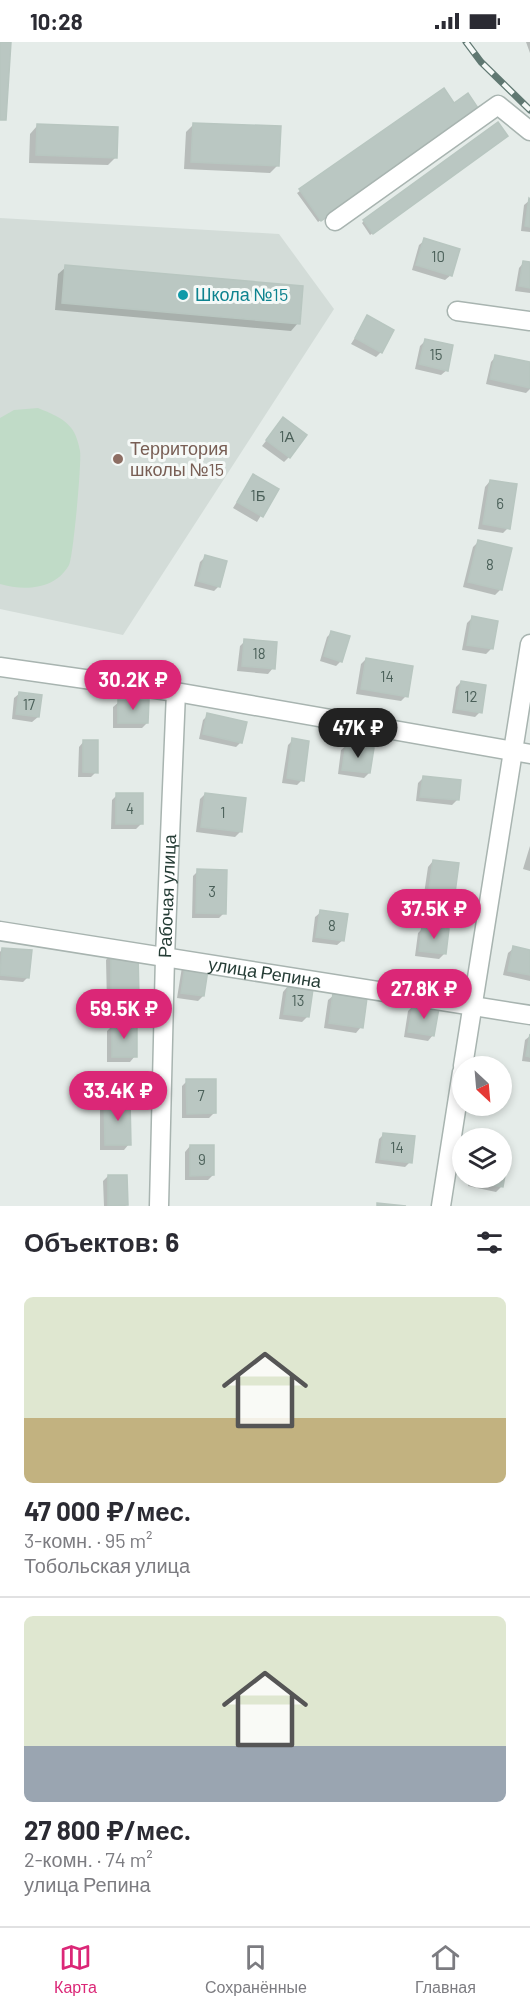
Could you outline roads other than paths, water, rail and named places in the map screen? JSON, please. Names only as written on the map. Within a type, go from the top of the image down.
[{"type":"street","points":[[335,221],[498,105],[530,131]]},
{"type":"street","points":[[457,311],[530,321]]},
{"type":"street","points":[[464,1056],[521,753],[530,644]]},
{"type":"street","points":[[0,667],[176,692],[521,753]]},
{"type":"street","name":"Рабочая улица","points":[[159,1206],[165,957],[176,692]]},
{"type":"street","name":"улица Репина","points":[[0,931],[530,1015]]},
{"type":"street","points":[[441,1206],[455,1116]]},
{"type":"railway","points":[[466,42],[481,62],[530,110]]},
{"type":"place","name":"Школа №15","points":[[183,295]]},
{"type":"place","name":"Территория школы №15","points":[[118,459]]}]
